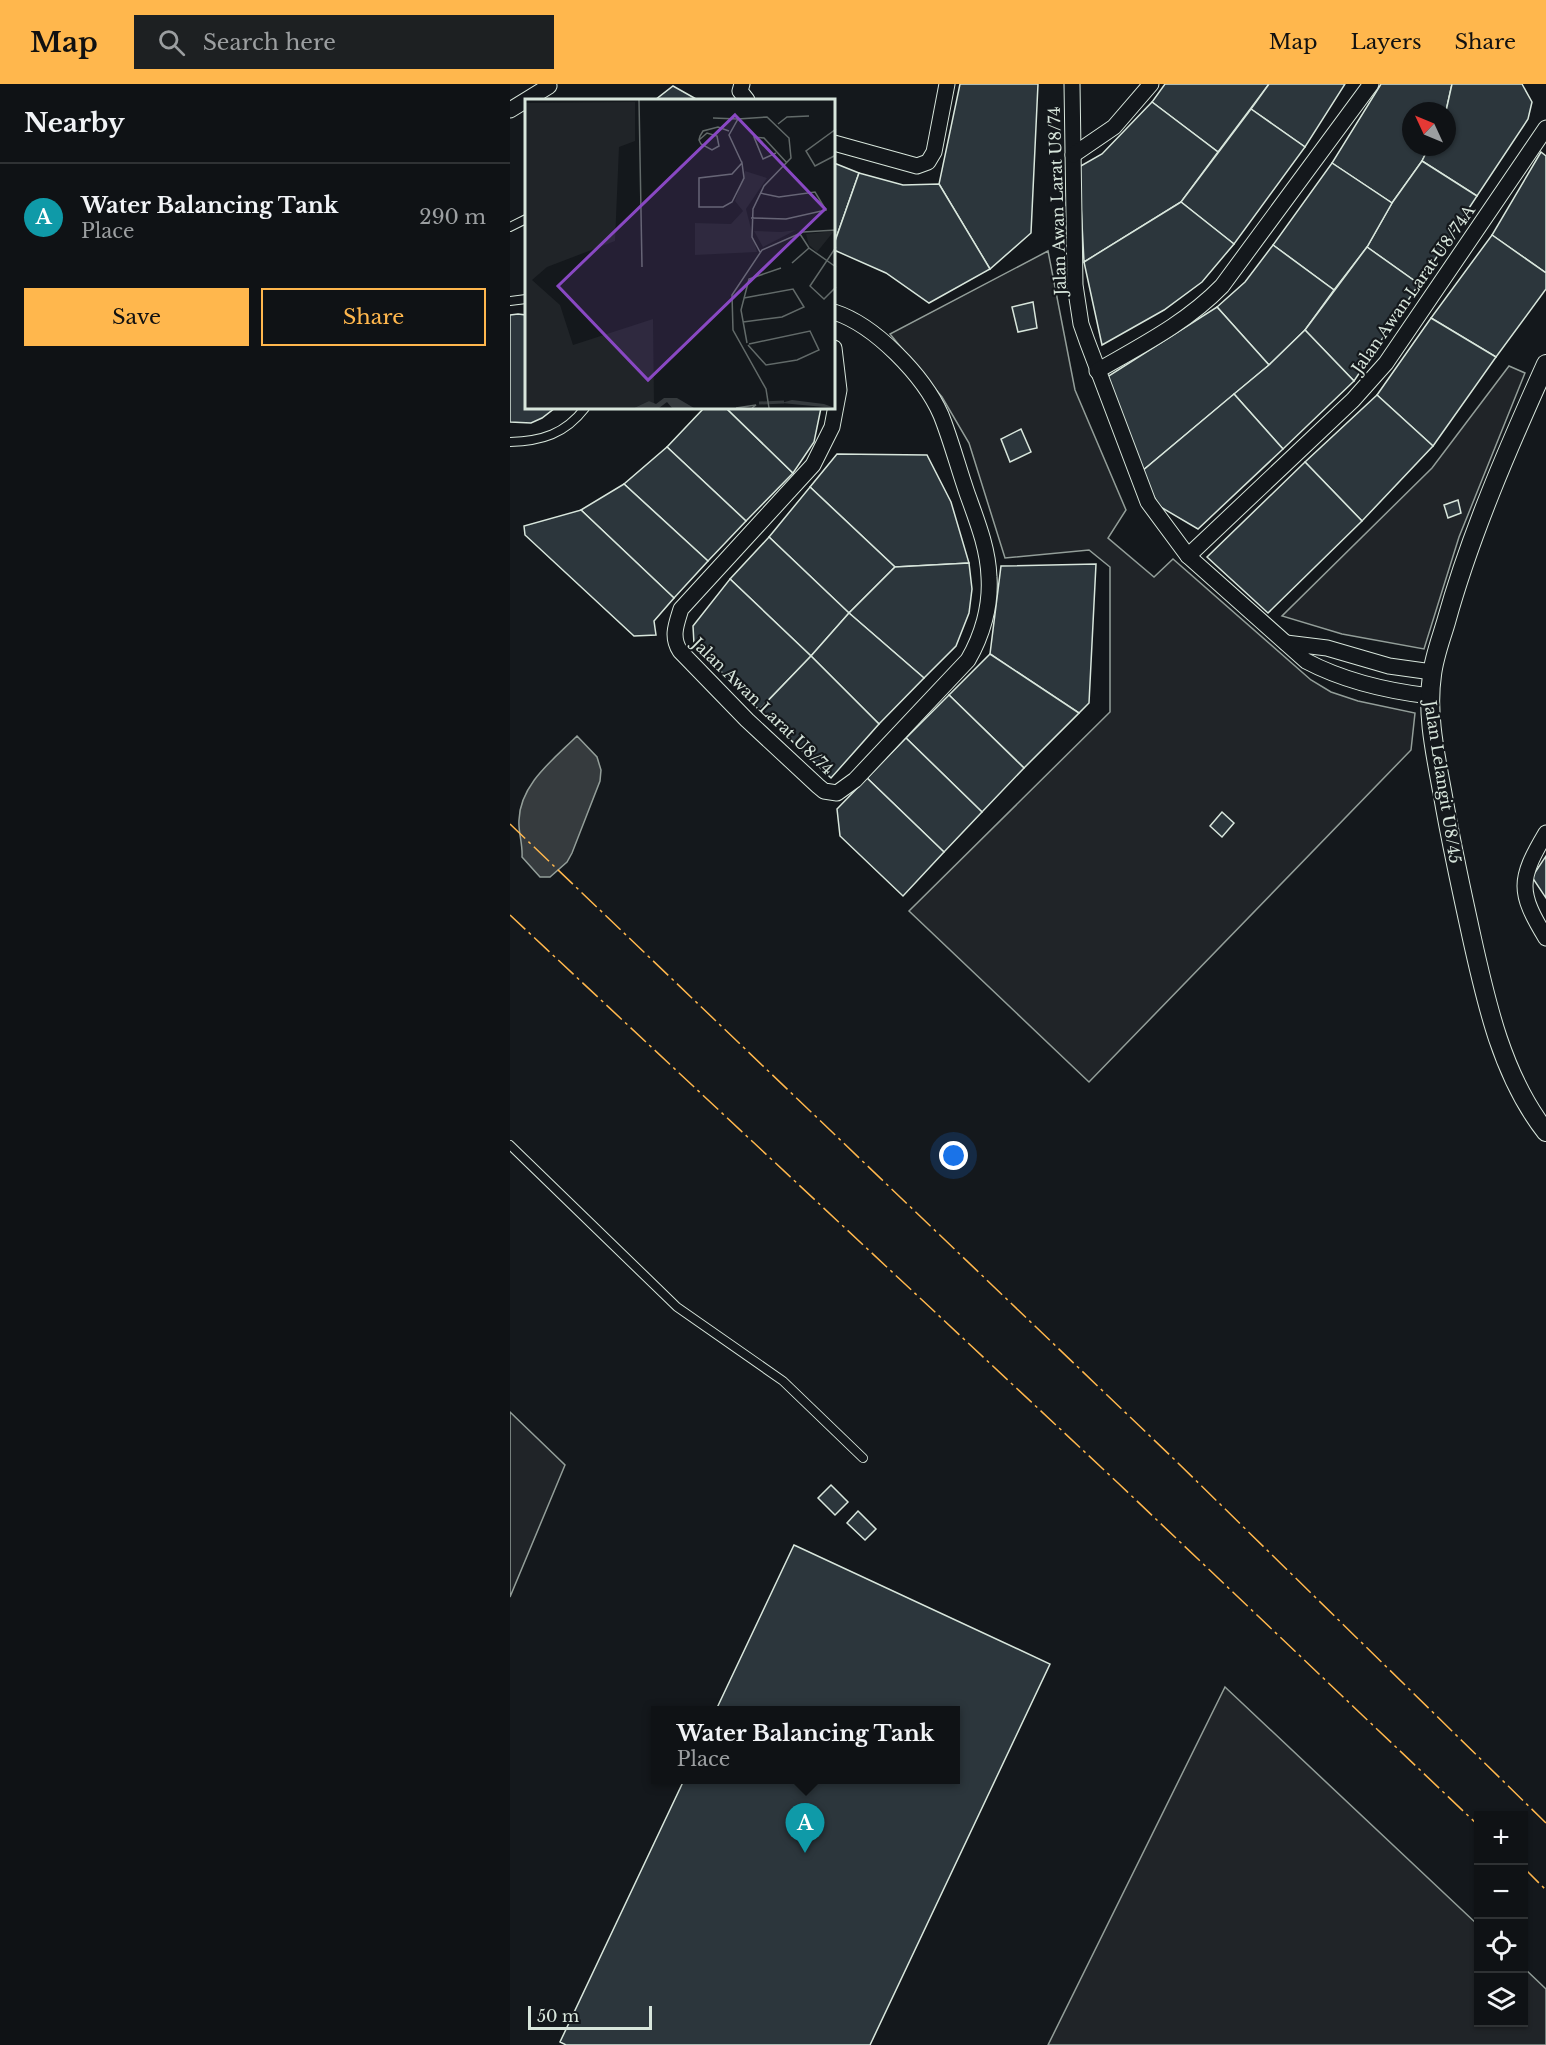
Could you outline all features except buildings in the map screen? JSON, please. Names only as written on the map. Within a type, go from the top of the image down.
[{"type":"street","points":[[742,84],[740,91],[746,99]]},
{"type":"street","points":[[836,143],[917,166],[928,162],[934,152],[947,84]]},
{"type":"street","name":"Jalan Awan Larat U8/74","points":[[1072,84],[1077,295],[1081,324],[1148,502],[1188,556],[1306,661],[1329,672],[1387,690],[1430,696]]},
{"type":"street","points":[[1072,155],[1114,127],[1151,84]]},
{"type":"street","points":[[1097,371],[1177,326],[1222,286],[1371,84]]},
{"type":"street","points":[[531,99],[548,90]]},
{"type":"street","points":[[510,110],[525,102]]},
{"type":"street","name":"Jalan Awan Larat U8/74A","points":[[1188,556],[1353,400],[1386,363],[1546,128]]},
{"type":"street","name":"Jalan Awan Larat U8/74","points":[[835,410],[831,427],[813,465],[681,609],[674,636],[675,644],[680,651],[747,720],[818,786],[837,793],[855,780],[968,660],[977,644],[985,619],[990,579],[986,547],[940,413],[920,381],[896,354],[867,328],[836,313]]},
{"type":"street","name":"Jalan Awan Larat U8/74","points":[[836,365],[839,390],[836,404]]},
{"type":"street","name":"Jalan Lelangit U8/45","points":[[1546,365],[1469,552],[1452,600],[1432,672],[1430,696],[1436,752],[1452,850],[1491,1020],[1524,1099],[1546,1132]]},
{"type":"street","points":[[1286,643],[1327,648],[1389,666],[1432,672]]},
{"type":"street","points":[[1546,833],[1528,865],[1524,886],[1529,906],[1546,939]]},
{"type":"lane","points":[[510,226],[525,219]]},
{"type":"lane","points":[[510,301],[525,299]]},
{"type":"lane","points":[[510,442],[532,441],[549,437],[563,429],[583,410]]},
{"type":"lane","points":[[510,1145],[676,1307],[783,1381],[863,1458]]},
{"type":"shaded area","points":[[1048,251],[1075,390],[1126,510],[1108,538],[1154,577],[1173,559],[1311,680],[1331,692],[1358,701],[1415,713],[1411,750],[1089,1082],[909,911],[1110,712],[1110,567],[1089,550],[1005,558],[969,443],[942,397],[890,334]]},
{"type":"shaded area","points":[[1509,366],[1525,373],[1459,537],[1424,649],[1342,634],[1282,616],[1432,468]]},
{"type":"shaded area","points":[[577,736],[597,757],[601,770],[600,781],[567,862],[550,877],[540,877],[522,857],[519,825],[521,807],[525,795],[540,773]]},
{"type":"shaded area","points":[[510,1412],[565,1465],[510,1597]]},
{"type":"shaded area","points":[[1225,1687],[1474,1921],[1474,2027],[1528,2027],[1528,1972],[1546,1989],[1546,2045],[1048,2045]]},
{"type":"power","points":[[510,824],[1175,1460],[1546,1823]]},
{"type":"power","points":[[510,915],[1118,1483],[1474,1821]]},
{"type":"power","points":[[1528,1872],[1546,1890]]},
{"type":"place","name":"Water Balancing Tank","points":[[805,1853]]}]
